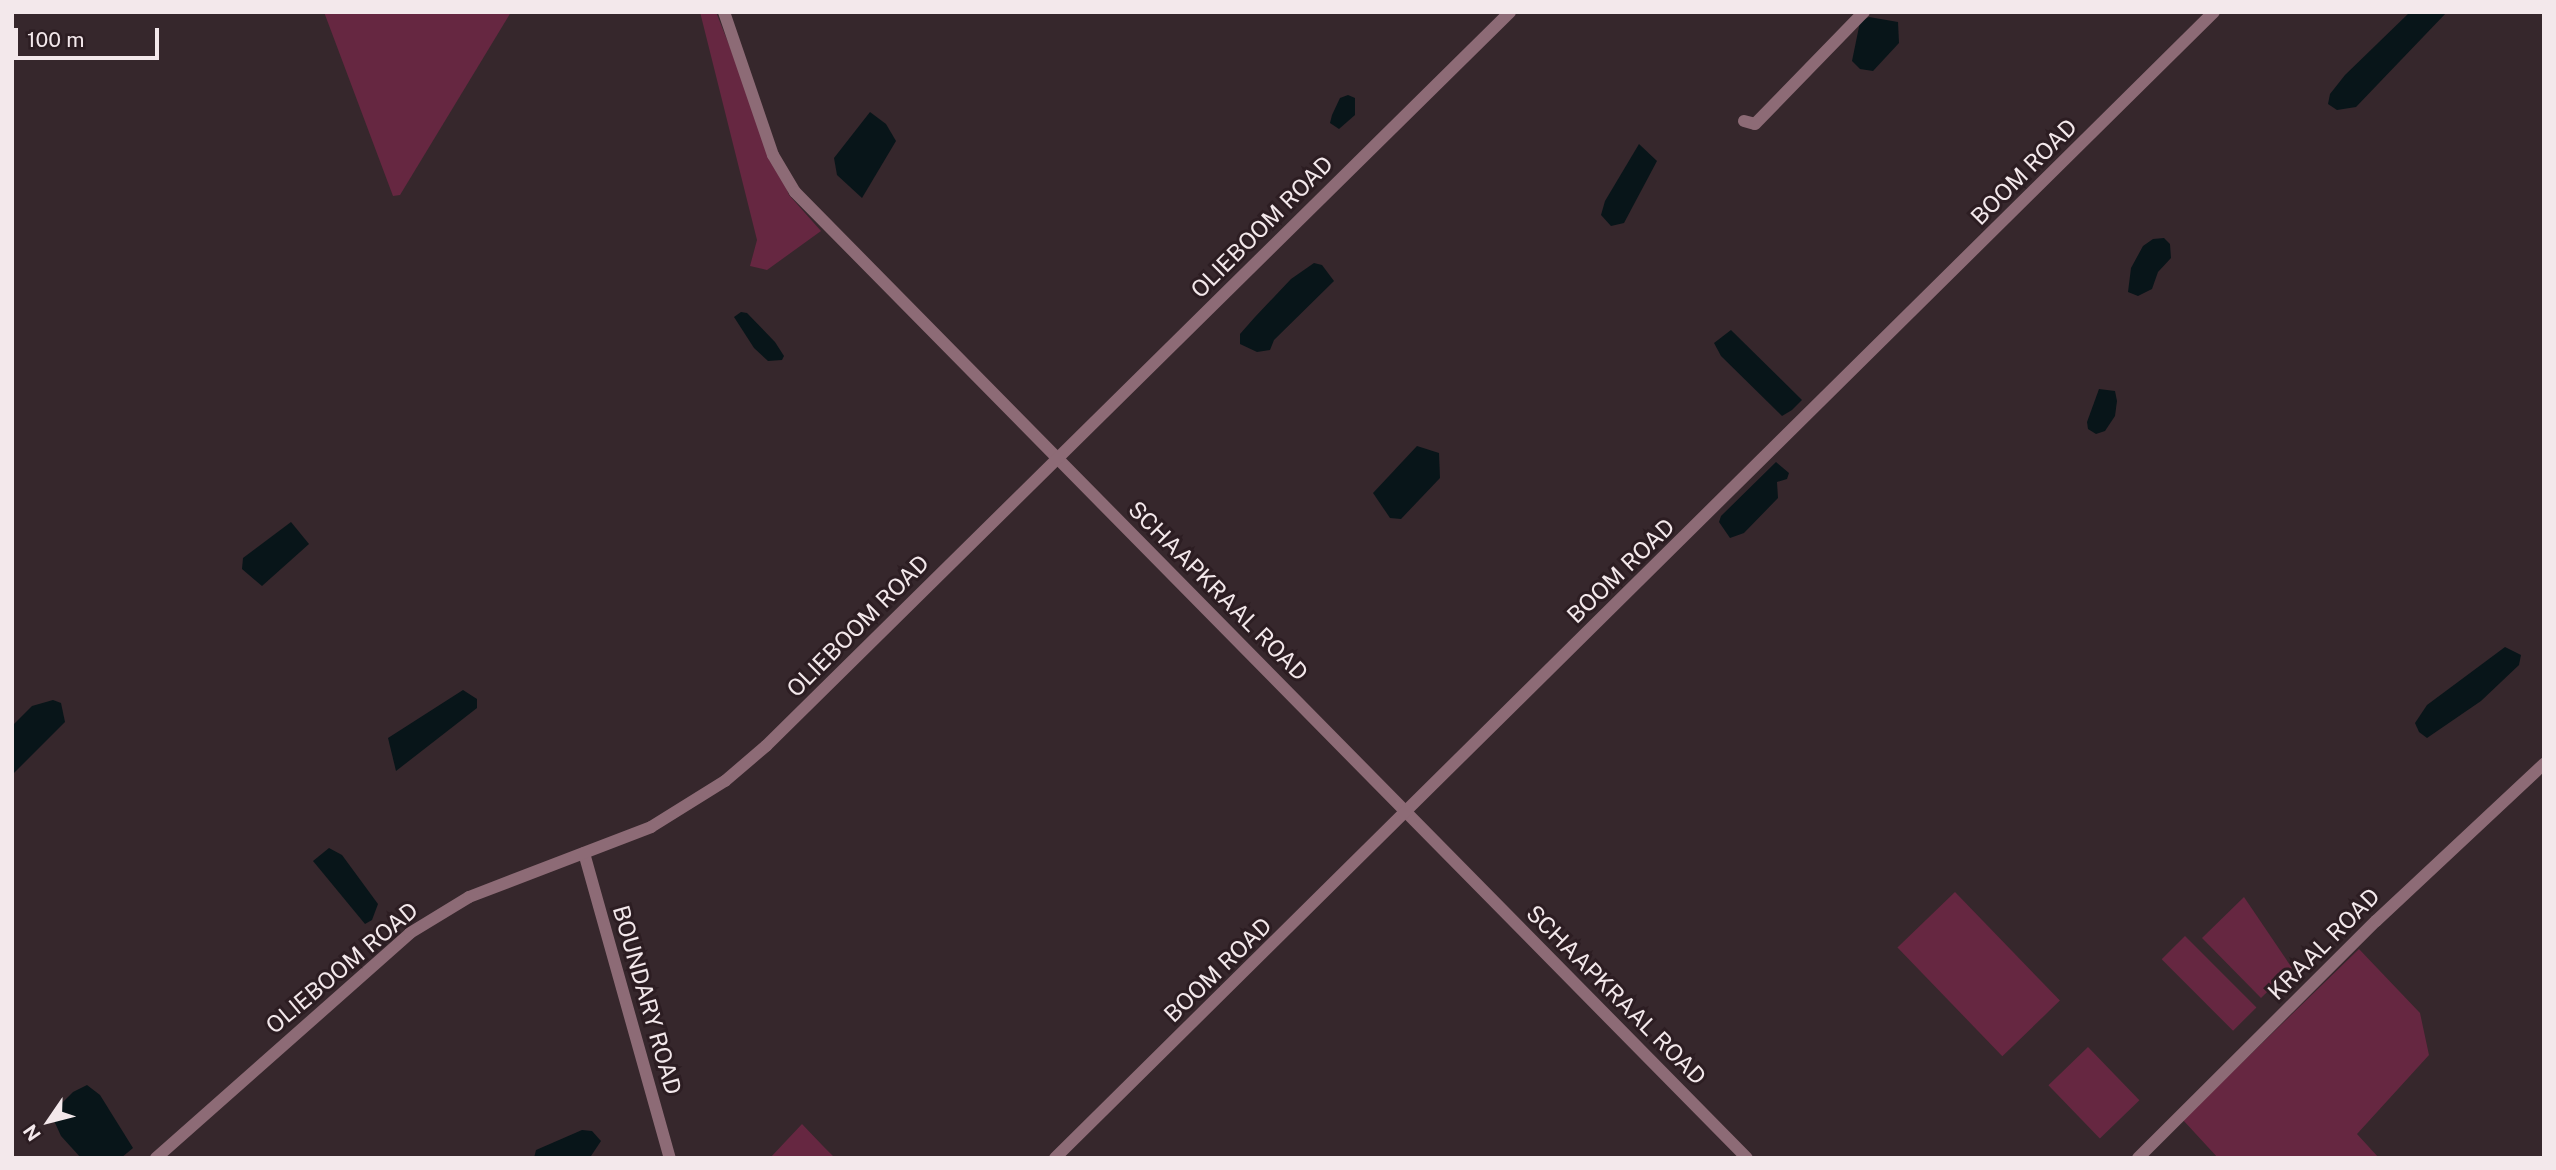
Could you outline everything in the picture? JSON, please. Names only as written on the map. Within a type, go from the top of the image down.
[{"type":"street","name":"SCHAAPKRAAL ROAD","points":[[724,12],[773,155],[794,192],[1747,1158]]},
{"type":"street","name":"OLIEBOOM ROAD","points":[[156,1158],[410,933],[469,897],[651,827],[734,773],[1510,12]]},
{"type":"street","points":[[1744,121],[1755,124],[1864,12]]},
{"type":"street","name":"BOOM ROAD","points":[[1055,1158],[2214,12]]},
{"type":"street","name":"KRAAL ROAD","points":[[2138,1158],[2376,922],[2544,764]]},
{"type":"street","name":"BOUNDARY ROAD","points":[[584,853],[670,1158]]},
{"type":"shaded area","points":[[324,12],[511,12],[400,195],[393,196]]},
{"type":"shaded area","points":[[700,12],[716,12],[789,195],[821,231],[767,270],[750,266],[757,240]]},
{"type":"shaded area","points":[[2410,12],[2447,12],[2356,107],[2337,110],[2328,104],[2330,94],[2345,75]]},
{"type":"shaded area","points":[[1869,17],[1898,22],[1899,43],[1873,71],[1860,69],[1852,61],[1860,22]]},
{"type":"shaded area","points":[[1348,95],[1355,98],[1355,115],[1339,129],[1330,123],[1332,115],[1340,98]]},
{"type":"shaded area","points":[[870,112],[886,124],[896,141],[862,198],[837,175],[834,158]]},
{"type":"shaded area","points":[[1639,144],[1657,161],[1624,223],[1611,226],[1601,215],[1605,201]]},
{"type":"shaded area","points":[[2164,238],[2170,244],[2171,258],[2158,272],[2152,289],[2138,296],[2128,292],[2131,268],[2143,246],[2153,239]]},
{"type":"shaded area","points":[[1314,263],[1322,265],[1334,281],[1274,340],[1270,350],[1257,352],[1240,344],[1240,334],[1255,317],[1291,279]]},
{"type":"shaded area","points":[[741,312],[747,313],[775,342],[784,356],[782,360],[768,361],[754,348],[734,317]]},
{"type":"shaded area","points":[[1731,330],[1802,400],[1792,410],[1782,416],[1721,356],[1714,343]]},
{"type":"shaded area","points":[[2099,389],[2115,391],[2117,401],[2115,416],[2105,431],[2096,434],[2088,429],[2087,422]]},
{"type":"shaded area","points":[[1417,446],[1439,453],[1440,478],[1401,519],[1390,518],[1373,493]]},
{"type":"shaded area","points":[[1776,462],[1789,473],[1787,479],[1777,482],[1778,498],[1744,533],[1730,538],[1719,522],[1721,516]]},
{"type":"shaded area","points":[[291,522],[309,544],[262,586],[242,569],[243,558]]},
{"type":"shaded area","points":[[2505,647],[2521,655],[2519,665],[2481,701],[2427,738],[2419,732],[2415,723],[2427,705]]},
{"type":"shaded area","points":[[463,690],[477,699],[477,708],[396,771],[388,738]]},
{"type":"shaded area","points":[[53,700],[61,703],[65,722],[12,775],[12,726],[32,706]]},
{"type":"shaded area","points":[[329,848],[342,855],[378,904],[372,920],[365,924],[313,861]]},
{"type":"shaded area","points":[[1955,892],[2060,1001],[2002,1056],[1897,948]]},
{"type":"shaded area","points":[[2244,897],[2292,968],[2261,998],[2202,938]]},
{"type":"shaded area","points":[[2185,936],[2256,1007],[2233,1031],[2162,959]]},
{"type":"shaded area","points":[[2359,949],[2420,1013],[2429,1055],[2357,1134],[2379,1158],[2218,1158],[2183,1120]]},
{"type":"shaded area","points":[[2088,1047],[2139,1100],[2100,1138],[2048,1085]]},
{"type":"shaded area","points":[[87,1085],[100,1095],[133,1148],[121,1158],[81,1158],[61,1136],[51,1114],[73,1092]]},
{"type":"shaded area","points":[[802,1124],[823,1146],[835,1158],[770,1158]]},
{"type":"shaded area","points":[[582,1130],[592,1131],[601,1141],[591,1156],[534,1158],[536,1150]]}]
